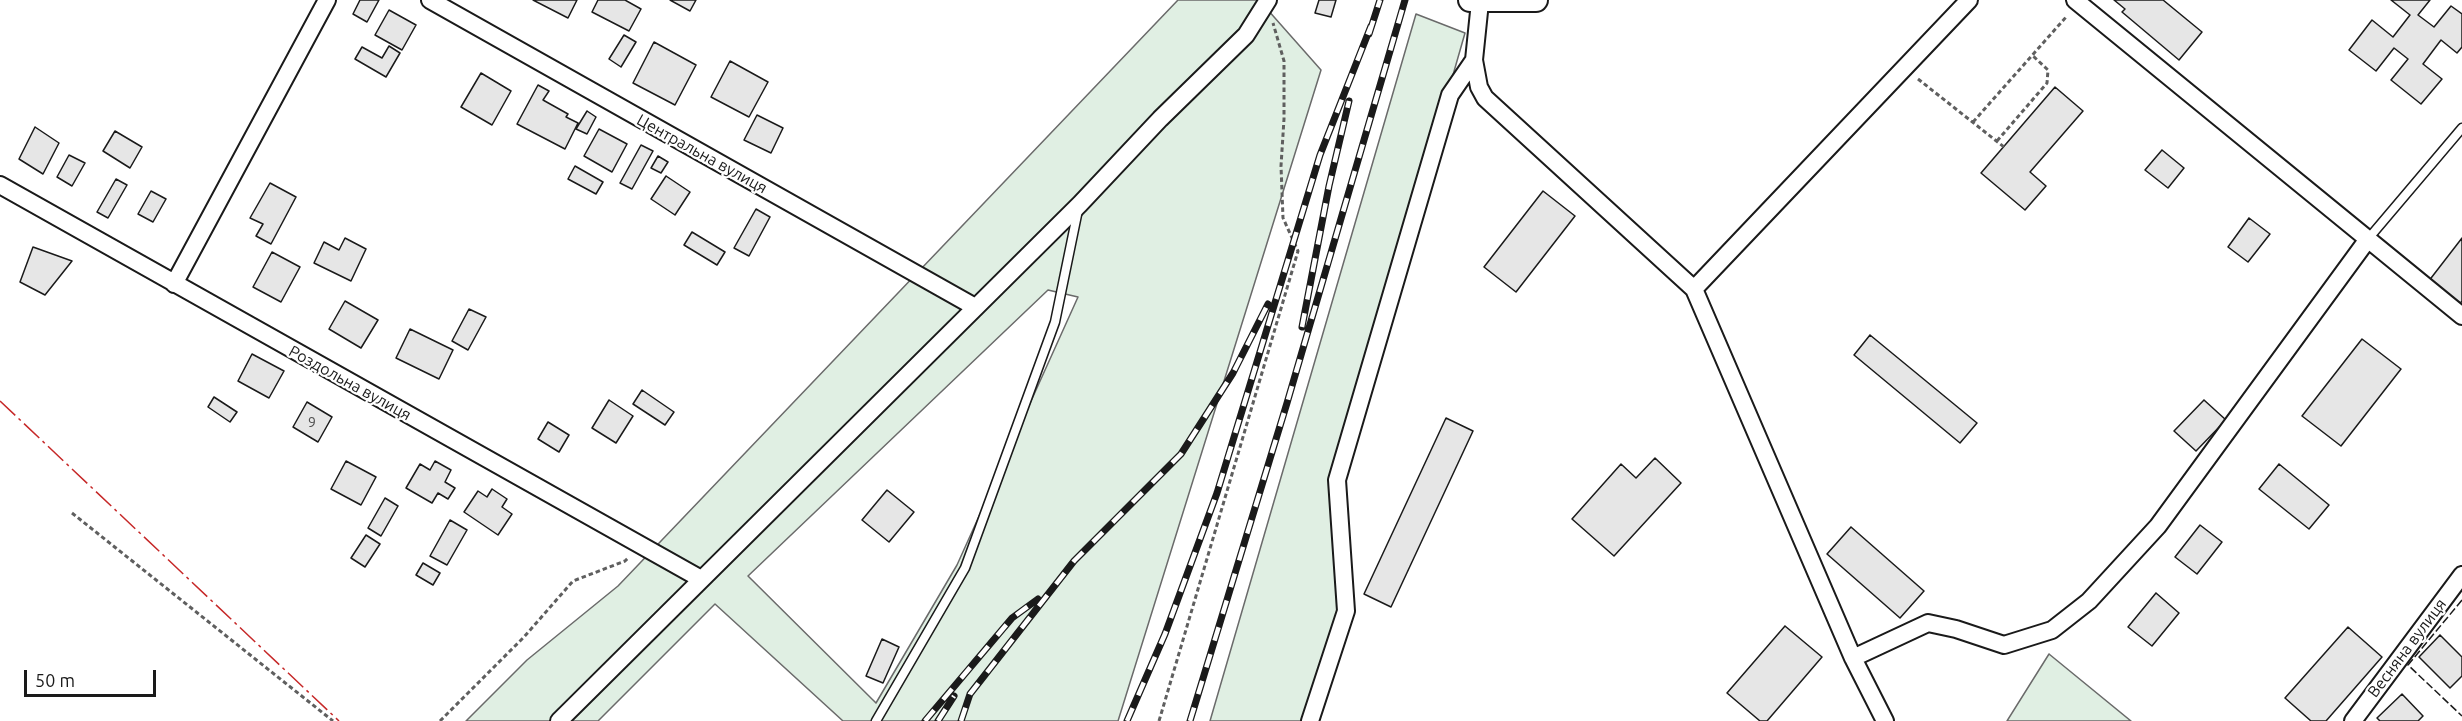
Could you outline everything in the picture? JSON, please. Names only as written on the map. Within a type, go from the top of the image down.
[{"type":"street","points":[[174,284],[327,0]]},
{"type":"street","name":"Центральна вулиця","points":[[430,0],[975,307]]},
{"type":"street","points":[[1536,0],[1475,1],[1474,60],[1479,87],[1485,98],[1694,289],[1853,658],[1885,721]]},
{"type":"street","points":[[1694,289],[1969,0]]},
{"type":"street","points":[[559,721],[1080,204],[1160,119],[1246,35],[1267,1]]},
{"type":"street","points":[[2077,1],[2462,316]]},
{"type":"street","points":[[1310,721],[1346,610],[1337,480],[1450,94],[1474,60]]},
{"type":"street","name":"Роздольна вулиця","points":[[0,186],[701,579]]},
{"type":"street","points":[[1853,658],[1928,623],[1956,629],[2004,645],[2052,630],[2089,601],[2158,526],[2367,239]]},
{"type":"street","name":"Весняна вулиця","points":[[2353,721],[2462,575]]},
{"type":"lane","points":[[2367,239],[2462,128]]},
{"type":"lane","points":[[876,721],[965,568],[1055,321],[1080,204]]},
{"type":"path","points":[[1159,721],[1298,251],[1283,218],[1281,166],[1284,61],[1267,1]]},
{"type":"path","points":[[1973,122],[2077,1]]},
{"type":"path","points":[[1997,141],[2047,83],[2050,75],[2048,70],[2032,55]]},
{"type":"path","points":[[1904,68],[2004,147]]},
{"type":"path","points":[[72,513],[333,721]]},
{"type":"path","points":[[440,721],[524,637],[573,581],[625,561],[639,544]]},
{"type":"green space","points":[[1178,0],[1259,0],[1321,70],[1118,721],[843,721],[715,604],[598,721],[466,721],[527,660],[618,586]],"holes":[[[1048,290],[1078,297],[957,565],[876,703],[748,576]]]},
{"type":"green space","points":[[1416,14],[1465,33],[1337,480],[1346,611],[1310,721],[1210,721]]},
{"type":"green space","points":[[2049,654],[2131,721],[2007,721]]},
{"type":"building","points":[[360,0],[379,0],[367,22],[353,14]]},
{"type":"building","points":[[533,0],[577,0],[568,18]]},
{"type":"building","points":[[598,0],[625,0],[641,9],[629,31],[592,12]]},
{"type":"building","points":[[670,0],[696,0],[690,11]]},
{"type":"building","points":[[1319,0],[1336,0],[1331,17],[1315,13]]},
{"type":"building","points":[[2114,0],[2163,0],[2202,32],[2179,60],[2122,12],[2125,9]]},
{"type":"building","points":[[2391,0],[2430,0],[2418,15],[2434,27],[2451,6],[2462,14],[2462,47],[2457,53],[2441,40],[2423,64],[2442,79],[2421,104],[2391,80],[2408,59],[2394,48],[2376,71],[2349,50],[2372,20],[2393,37],[2410,15]]},
{"type":"building","points":[[389,10],[416,25],[402,50],[375,35]]},
{"type":"building","points":[[624,35],[636,42],[621,67],[609,59]]},
{"type":"building","points":[[654,42],[696,65],[675,105],[633,83]]},
{"type":"building","points":[[389,46],[400,53],[386,77],[355,59],[362,47],[382,58]]},
{"type":"building","points":[[730,61],[768,82],[749,117],[711,97]]},
{"type":"building","points":[[481,73],[511,91],[492,125],[461,107]]},
{"type":"building","points":[[538,85],[549,91],[543,100],[568,114],[566,117],[578,123],[565,149],[517,124]]},
{"type":"building","points":[[2055,87],[2083,111],[2030,172],[2046,186],[2025,210],[1981,173]]},
{"type":"building","points":[[587,111],[596,117],[587,134],[576,129]]},
{"type":"building","points":[[757,115],[783,128],[771,153],[744,140]]},
{"type":"building","points":[[35,127],[59,143],[43,174],[19,159]]},
{"type":"building","points":[[599,129],[627,144],[612,172],[584,156]]},
{"type":"building","points":[[115,131],[142,147],[130,168],[103,151]]},
{"type":"building","points":[[641,145],[653,151],[632,189],[620,183]]},
{"type":"building","points":[[2162,150],[2184,168],[2168,188],[2145,170]]},
{"type":"building","points":[[69,155],[85,163],[72,186],[57,177]]},
{"type":"building","points":[[658,156],[668,162],[661,173],[651,168]]},
{"type":"building","points":[[575,166],[603,182],[596,194],[568,179]]},
{"type":"building","points":[[666,176],[690,192],[675,215],[651,199]]},
{"type":"building","points":[[116,179],[127,185],[108,218],[97,212]]},
{"type":"building","points":[[270,183],[296,197],[271,244],[256,236],[263,224],[250,218]]},
{"type":"building","points":[[151,191],[166,199],[153,222],[138,214]]},
{"type":"building","points":[[1543,191],[1575,216],[1516,292],[1484,267]]},
{"type":"building","points":[[756,209],[770,217],[749,256],[734,248]]},
{"type":"building","points":[[2249,218],[2270,234],[2248,262],[2228,247]]},
{"type":"building","points":[[692,232],[725,252],[717,265],[684,245]]},
{"type":"building","points":[[345,238],[366,249],[351,281],[314,263],[324,242],[339,250]]},
{"type":"building","points":[[2462,238],[2462,301],[2459,305],[2428,282]]},
{"type":"building","points":[[33,247],[72,261],[45,295],[20,282]]},
{"type":"building","points":[[272,252],[300,267],[281,302],[253,287]]},
{"type":"building","points":[[345,301],[378,320],[361,348],[329,329]]},
{"type":"building","points":[[469,309],[486,317],[468,350],[452,341]]},
{"type":"building","points":[[410,329],[453,350],[439,379],[396,358]]},
{"type":"building","points":[[1870,335],[1977,423],[1960,443],[1854,355]]},
{"type":"building","points":[[2362,339],[2401,369],[2341,446],[2302,416]]},
{"type":"building","points":[[252,354],[284,371],[269,398],[238,381]]},
{"type":"building","points":[[642,390],[674,412],[665,425],[633,404]]},
{"type":"building","points":[[214,397],[237,412],[230,422],[208,407]]},
{"type":"building","points":[[609,400],[633,416],[616,443],[592,428]]},
{"type":"building","points":[[2204,400],[2226,420],[2196,451],[2174,431]]},
{"type":"building","points":[[307,402],[332,417],[318,442],[293,427]]},
{"type":"building","points":[[1446,418],[1473,431],[1391,607],[1364,594]]},
{"type":"building","points":[[548,422],[569,435],[559,452],[538,439]]},
{"type":"building","points":[[1655,458],[1681,483],[1614,556],[1572,519],[1621,464],[1636,478]]},
{"type":"building","points":[[346,461],[376,477],[361,505],[331,489]]},
{"type":"building","points":[[435,461],[451,470],[445,482],[455,488],[448,499],[438,493],[432,503],[406,488],[420,464],[430,470]]},
{"type":"building","points":[[2279,464],[2329,505],[2309,529],[2259,489]]},
{"type":"building","points":[[492,489],[507,499],[502,507],[512,514],[498,535],[464,512],[478,491],[487,497]]},
{"type":"building","points":[[887,490],[914,512],[889,542],[862,520]]},
{"type":"building","points":[[385,498],[398,506],[381,536],[368,528]]},
{"type":"building","points":[[450,520],[467,530],[447,565],[430,556]]},
{"type":"building","points":[[2200,525],[2222,542],[2197,574],[2175,557]]},
{"type":"building","points":[[1851,527],[1924,591],[1900,618],[1827,554]]},
{"type":"building","points":[[366,535],[380,544],[365,567],[351,558]]},
{"type":"building","points":[[423,563],[440,573],[433,585],[416,575]]},
{"type":"building","points":[[2156,593],[2179,613],[2152,646],[2128,627]]},
{"type":"building","points":[[1785,626],[1822,657],[1767,721],[1760,721],[1727,693]]},
{"type":"building","points":[[2348,627],[2382,657],[2326,721],[2311,721],[2285,698]]},
{"type":"building","points":[[2440,635],[2462,657],[2462,676],[2450,688],[2419,657]]},
{"type":"building","points":[[882,639],[899,647],[883,683],[866,676]]},
{"type":"building","points":[[2402,694],[2423,716],[2418,721],[2380,721],[2377,718]]},
{"type":"railway","points":[[1369,34],[1380,0]]},
{"type":"railway","points":[[1190,721],[1287,403],[1405,0]]},
{"type":"railway","points":[[1127,721],[1165,634],[1217,493],[1320,155],[1371,26]]},
{"type":"railway","points":[[1302,327],[1329,186],[1349,101]]},
{"type":"railway","points":[[961,721],[970,694],[1074,561],[1181,454],[1233,373],[1268,304]]},
{"type":"railway","points":[[925,721],[1012,618],[1038,599]]},
{"type":"railway","points":[[938,721],[954,696]]},
{"type":"fence","points":[[2462,600],[2408,665],[2462,716]]},
{"type":"power","points":[[0,401],[339,721]]}]
